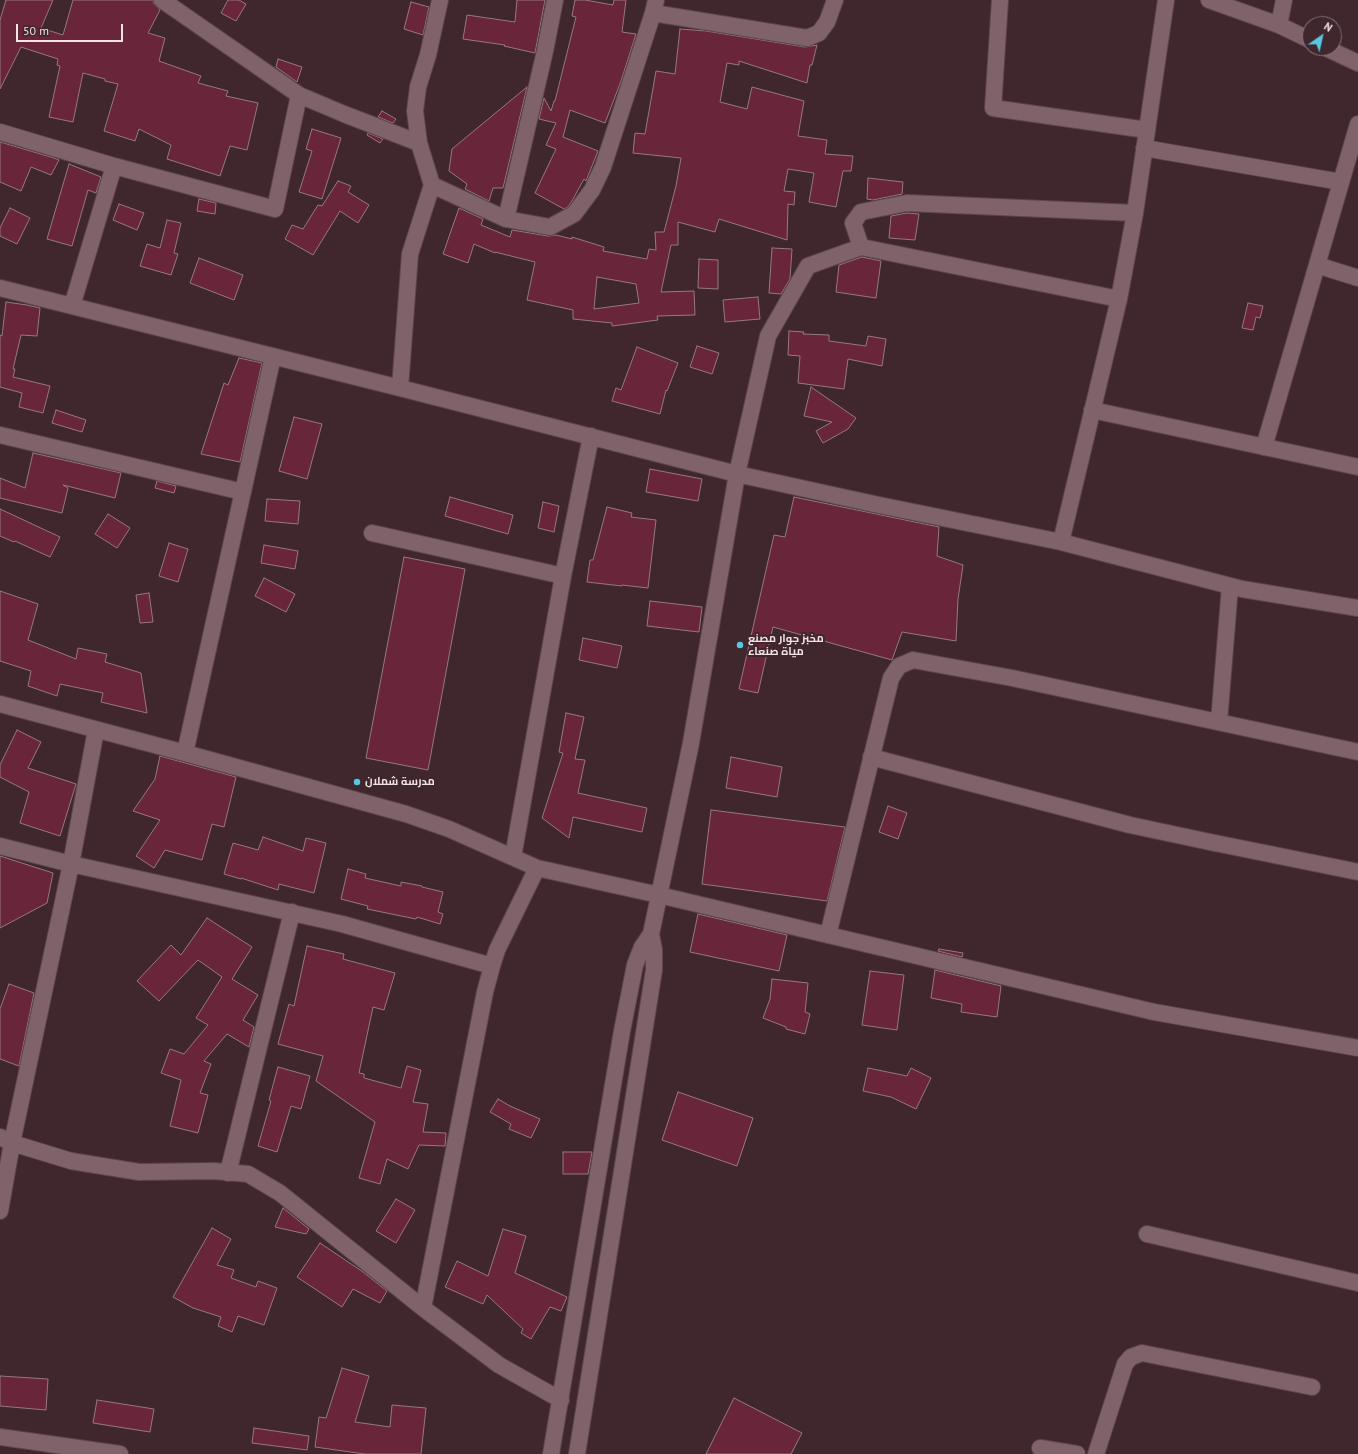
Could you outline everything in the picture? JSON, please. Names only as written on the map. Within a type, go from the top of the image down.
[{"type":"street","points":[[162,0],[299,95],[419,143]]},
{"type":"street","points":[[400,388],[410,254],[432,185],[419,143],[415,111],[418,87],[428,55],[440,0]]},
{"type":"street","points":[[506,219],[546,51],[554,0]]},
{"type":"street","points":[[432,185],[506,219],[550,228],[574,214],[592,190],[603,167],[654,6],[807,38],[819,33],[827,22],[834,0]]},
{"type":"street","points":[[1000,0],[993,108],[1147,130]]},
{"type":"street","points":[[1061,542],[1119,299],[1135,213],[1166,0]]},
{"type":"street","points":[[1209,0],[1279,25],[1302,36]]},
{"type":"street","points":[[1279,25],[1284,0]]},
{"type":"street","points":[[1342,56],[1358,63]]},
{"type":"street","points":[[0,132],[114,166],[275,209],[299,95]]},
{"type":"street","points":[[1264,446],[1358,124]]},
{"type":"street","points":[[1144,148],[1341,182]]},
{"type":"street","points":[[72,306],[114,166]]},
{"type":"street","points":[[861,247],[853,223],[861,212],[907,203],[1135,213]]},
{"type":"street","points":[[551,1454],[631,987],[638,954],[651,934],[691,743],[737,474],[768,336],[808,266],[861,247],[1119,299]]},
{"type":"street","points":[[1317,265],[1358,278]]},
{"type":"street","points":[[0,288],[737,474],[874,504],[1061,542],[1242,590],[1358,608]]},
{"type":"street","points":[[185,753],[274,356]]},
{"type":"street","points":[[1092,410],[1358,467]]},
{"type":"street","points":[[0,435],[243,492]]},
{"type":"street","points":[[513,857],[563,576],[591,436]]},
{"type":"street","points":[[372,533],[563,576]]},
{"type":"street","points":[[1219,722],[1230,586]]},
{"type":"street","points":[[828,935],[891,678],[899,666],[912,660],[1012,678],[1358,752]]},
{"type":"street","points":[[0,704],[406,814],[449,829],[538,868],[659,895],[1154,1012],[1358,1048]]},
{"type":"street","points":[[0,1211],[6,1140],[71,864],[96,730]]},
{"type":"street","points":[[871,757],[1130,825],[1358,872]]},
{"type":"street","points":[[0,846],[71,864],[342,924],[492,966]]},
{"type":"street","points":[[423,1308],[483,999],[497,950],[538,868]]},
{"type":"street","points":[[228,1173],[292,912]]},
{"type":"street","points":[[577,1454],[654,977],[654,950],[651,934]]},
{"type":"street","points":[[6,1140],[71,1161],[139,1172],[214,1171],[248,1174],[280,1193],[423,1308],[499,1365],[561,1400]]},
{"type":"street","points":[[1146,1234],[1358,1283]]},
{"type":"street","points":[[1096,1454],[1125,1364],[1131,1357],[1142,1353],[1312,1387]]},
{"type":"street","points":[[0,1437],[120,1454]]},
{"type":"street","points":[[1040,1448],[1077,1454]]},
{"type":"building","points":[[6,0],[53,0],[41,28],[63,35],[73,0],[153,0],[154,4],[160,10],[148,33],[165,38],[159,61],[201,76],[198,83],[228,91],[226,96],[258,103],[247,150],[230,146],[220,176],[167,159],[171,145],[139,129],[135,141],[104,131],[118,84],[83,73],[73,122],[49,117],[60,66],[57,65],[58,59],[21,47],[0,89],[0,20]]},
{"type":"building","points":[[228,0],[239,0],[246,4],[236,21],[221,13]]},
{"type":"building","points":[[517,0],[545,0],[535,53],[504,46],[505,45],[463,39],[467,15],[515,22]]},
{"type":"building","points":[[575,0],[585,0],[613,5],[614,0],[626,0],[622,32],[636,34],[621,81],[605,123],[570,110],[563,137],[598,151],[586,181],[584,179],[568,207],[564,209],[535,193],[556,149],[546,145],[556,123],[539,119],[544,98],[551,111],[555,101],[576,17],[572,16]]},
{"type":"building","points":[[411,2],[429,7],[423,35],[404,29]]},
{"type":"building","points":[[680,29],[706,31],[805,47],[817,45],[812,65],[810,65],[807,83],[739,61],[739,65],[727,63],[720,102],[747,109],[752,87],[804,101],[798,136],[827,140],[825,154],[853,156],[851,171],[843,171],[836,207],[809,202],[814,173],[788,169],[784,191],[795,192],[794,205],[788,204],[787,240],[719,219],[715,232],[678,222],[678,245],[671,245],[661,292],[694,291],[695,315],[657,316],[658,320],[612,326],[612,323],[573,319],[573,310],[527,300],[535,262],[495,253],[474,244],[468,263],[443,254],[459,208],[483,219],[481,225],[510,237],[512,230],[548,236],[556,235],[572,239],[572,237],[604,247],[603,251],[647,259],[649,249],[656,250],[655,232],[664,232],[676,186],[681,158],[633,153],[635,133],[645,134],[656,71],[675,74]],"holes":[[[597,277],[636,284],[639,303],[594,309]]]},
{"type":"building","points":[[278,59],[302,67],[297,82],[276,67]]},
{"type":"building","points":[[527,87],[503,188],[493,188],[489,201],[465,189],[467,184],[449,171],[452,149]]},
{"type":"building","points":[[382,111],[396,119],[393,123],[378,117]]},
{"type":"building","points":[[312,129],[341,138],[322,199],[299,192],[312,151],[306,149]]},
{"type":"building","points":[[368,133],[383,139],[380,143],[367,135]]},
{"type":"building","points":[[0,142],[59,160],[51,175],[31,167],[21,191],[0,182]]},
{"type":"building","points":[[69,164],[101,177],[96,193],[88,190],[72,246],[47,239]]},
{"type":"building","points":[[868,178],[903,182],[902,194],[873,200],[867,199]]},
{"type":"building","points":[[338,181],[351,186],[348,192],[369,205],[358,223],[340,211],[313,255],[285,239],[292,225],[303,229],[318,205],[322,206]]},
{"type":"building","points":[[199,199],[216,203],[215,214],[197,211]]},
{"type":"building","points":[[119,204],[144,213],[137,230],[113,220]]},
{"type":"building","points":[[10,208],[30,218],[17,244],[0,236],[0,228]]},
{"type":"building","points":[[907,213],[919,214],[915,240],[889,238],[891,216]]},
{"type":"building","points":[[167,220],[181,223],[174,253],[178,254],[171,275],[140,266],[147,244],[160,248]]},
{"type":"building","points":[[772,248],[792,249],[790,279],[781,294],[769,293]]},
{"type":"building","points":[[862,257],[881,261],[876,298],[836,292],[839,265]]},
{"type":"building","points":[[199,258],[243,275],[234,300],[190,283]]},
{"type":"building","points":[[699,259],[718,260],[718,289],[698,288]]},
{"type":"building","points":[[758,297],[760,319],[725,322],[723,300]]},
{"type":"building","points":[[6,302],[40,308],[37,336],[21,335],[13,369],[15,369],[13,377],[50,386],[43,413],[19,407],[22,393],[0,387],[0,335],[2,336]]},
{"type":"building","points":[[1248,303],[1263,306],[1260,318],[1256,317],[1253,330],[1242,328]]},
{"type":"building","points":[[789,331],[804,332],[803,334],[829,335],[829,341],[866,346],[868,336],[886,339],[882,366],[848,359],[844,389],[798,383],[800,356],[788,355]]},
{"type":"building","points":[[697,346],[719,353],[712,374],[690,367]]},
{"type":"building","points":[[637,347],[678,363],[667,391],[666,390],[660,414],[612,401],[616,388],[621,390]]},
{"type":"building","points":[[239,358],[262,363],[240,462],[201,454],[224,383],[228,385]]},
{"type":"building","points":[[811,387],[856,418],[848,429],[823,443],[816,431],[832,422],[804,416]]},
{"type":"building","points":[[56,410],[86,420],[82,432],[52,423]]},
{"type":"building","points":[[294,417],[322,424],[307,479],[279,471]]},
{"type":"building","points":[[33,453],[121,473],[115,498],[63,485],[68,488],[62,513],[0,498],[0,478],[25,488]]},
{"type":"building","points":[[650,469],[702,479],[698,501],[646,492]]},
{"type":"building","points":[[157,481],[176,486],[174,493],[155,488]]},
{"type":"building","points":[[450,497],[513,515],[508,534],[445,516]]},
{"type":"building","points":[[794,497],[939,527],[937,556],[963,565],[958,599],[956,641],[902,632],[892,660],[773,627],[758,693],[739,689],[774,535],[785,537]]},
{"type":"building","points":[[267,499],[300,501],[298,524],[265,521]]},
{"type":"building","points":[[543,502],[559,506],[554,532],[538,528]]},
{"type":"building","points":[[607,507],[632,513],[631,517],[656,520],[648,588],[587,582],[590,560],[593,560]]},
{"type":"building","points":[[0,509],[60,537],[50,557],[0,536]]},
{"type":"building","points":[[108,514],[130,528],[117,548],[95,534]]},
{"type":"building","points":[[169,543],[188,549],[178,582],[159,576]]},
{"type":"building","points":[[264,545],[298,551],[295,569],[261,563]]},
{"type":"building","points":[[404,557],[465,569],[428,770],[366,758]]},
{"type":"building","points":[[264,578],[295,594],[286,612],[255,596]]},
{"type":"building","points":[[0,591],[38,604],[28,640],[76,659],[78,648],[107,654],[105,662],[141,673],[147,713],[101,702],[103,693],[60,684],[57,696],[28,686],[31,671],[0,661]]},
{"type":"building","points":[[149,593],[153,622],[140,623],[136,595]]},
{"type":"building","points":[[650,601],[702,607],[699,632],[647,626]]},
{"type":"building","points":[[583,638],[622,646],[617,668],[579,660]]},
{"type":"building","points":[[566,713],[584,717],[575,759],[585,760],[578,793],[647,808],[642,832],[573,817],[569,838],[542,818],[563,753],[559,752]]},
{"type":"building","points":[[17,730],[41,742],[28,768],[76,784],[60,836],[20,823],[29,792],[0,777],[0,765]]},
{"type":"building","points":[[160,756],[236,777],[224,827],[212,824],[202,860],[165,850],[154,868],[136,856],[160,820],[133,811],[155,779]]},
{"type":"building","points":[[731,757],[782,767],[777,797],[726,788]]},
{"type":"building","points":[[888,806],[907,813],[898,839],[879,832]]},
{"type":"building","points":[[711,810],[845,827],[827,901],[702,884]]},
{"type":"building","points":[[263,837],[303,851],[306,838],[326,843],[314,893],[279,884],[278,890],[224,874],[233,843],[258,850]]},
{"type":"building","points":[[0,856],[53,873],[47,903],[0,928]]},
{"type":"building","points":[[348,869],[366,874],[365,878],[401,886],[401,882],[443,892],[438,912],[443,914],[440,924],[417,917],[416,919],[367,909],[368,906],[341,899]]},
{"type":"building","points":[[698,914],[787,935],[779,971],[690,952]]},
{"type":"building","points":[[207,918],[252,947],[232,979],[258,995],[243,1020],[254,1027],[249,1047],[227,1034],[204,1061],[211,1064],[200,1093],[208,1095],[198,1133],[170,1126],[181,1080],[161,1073],[170,1049],[184,1054],[208,1025],[196,1018],[222,977],[198,960],[159,1001],[137,981],[171,945],[181,955]]},
{"type":"building","points":[[307,946],[344,954],[343,959],[395,973],[384,1010],[373,1007],[359,1073],[364,1074],[364,1078],[401,1088],[407,1066],[421,1070],[413,1102],[428,1104],[423,1132],[446,1133],[445,1146],[419,1145],[408,1169],[387,1159],[380,1184],[359,1178],[375,1122],[316,1081],[323,1056],[278,1044],[289,1004],[294,1006]]},
{"type":"building","points":[[939,949],[963,953],[962,957],[938,951]]},
{"type":"building","points":[[935,970],[1001,986],[997,1017],[961,1012],[962,1004],[931,998]]},
{"type":"building","points":[[870,971],[904,975],[897,1030],[862,1025]]},
{"type":"building","points":[[772,979],[808,983],[805,1012],[810,1014],[805,1034],[786,1029],[786,1027],[763,1018],[770,999]]},
{"type":"building","points":[[9,984],[34,993],[19,1066],[0,1059],[0,1009]]},
{"type":"building","points":[[278,1067],[310,1076],[301,1109],[291,1106],[277,1152],[258,1146],[271,1101],[269,1100]]},
{"type":"building","points":[[868,1068],[907,1076],[911,1068],[931,1078],[916,1109],[891,1097],[863,1091]]},
{"type":"building","points":[[678,1092],[753,1118],[737,1166],[662,1140]]},
{"type":"building","points":[[498,1099],[540,1119],[531,1138],[509,1129],[511,1124],[490,1112]]},
{"type":"building","points":[[563,1152],[592,1152],[588,1174],[563,1174]]},
{"type":"building","points":[[396,1199],[415,1210],[396,1243],[376,1231]]},
{"type":"building","points":[[283,1208],[309,1229],[306,1234],[275,1227]]},
{"type":"building","points":[[212,1228],[231,1239],[217,1265],[234,1270],[231,1278],[256,1287],[258,1281],[277,1288],[264,1325],[238,1316],[232,1332],[218,1326],[221,1317],[193,1308],[173,1297]]},
{"type":"building","points":[[503,1229],[526,1236],[515,1273],[567,1297],[561,1311],[550,1307],[531,1339],[521,1333],[523,1329],[487,1295],[483,1304],[445,1287],[457,1261],[488,1276]]},
{"type":"building","points":[[320,1243],[363,1272],[387,1291],[380,1303],[353,1289],[342,1307],[297,1277]]},
{"type":"building","points":[[342,1368],[369,1376],[355,1422],[390,1427],[392,1405],[426,1408],[421,1454],[365,1454],[315,1447],[319,1417],[326,1418]]},
{"type":"building","points":[[0,1376],[48,1379],[46,1410],[0,1406]]},
{"type":"building","points":[[734,1398],[802,1433],[791,1454],[706,1454]]},
{"type":"building","points":[[97,1400],[154,1409],[150,1432],[93,1423]]},
{"type":"building","points":[[254,1428],[309,1436],[307,1450],[252,1443]]},
{"type":"place","name":"مخبز جوار مصنع مياة صنعاء","points":[[740,645]]},
{"type":"place","name":"مدرسة شملان","points":[[357,782]]}]
